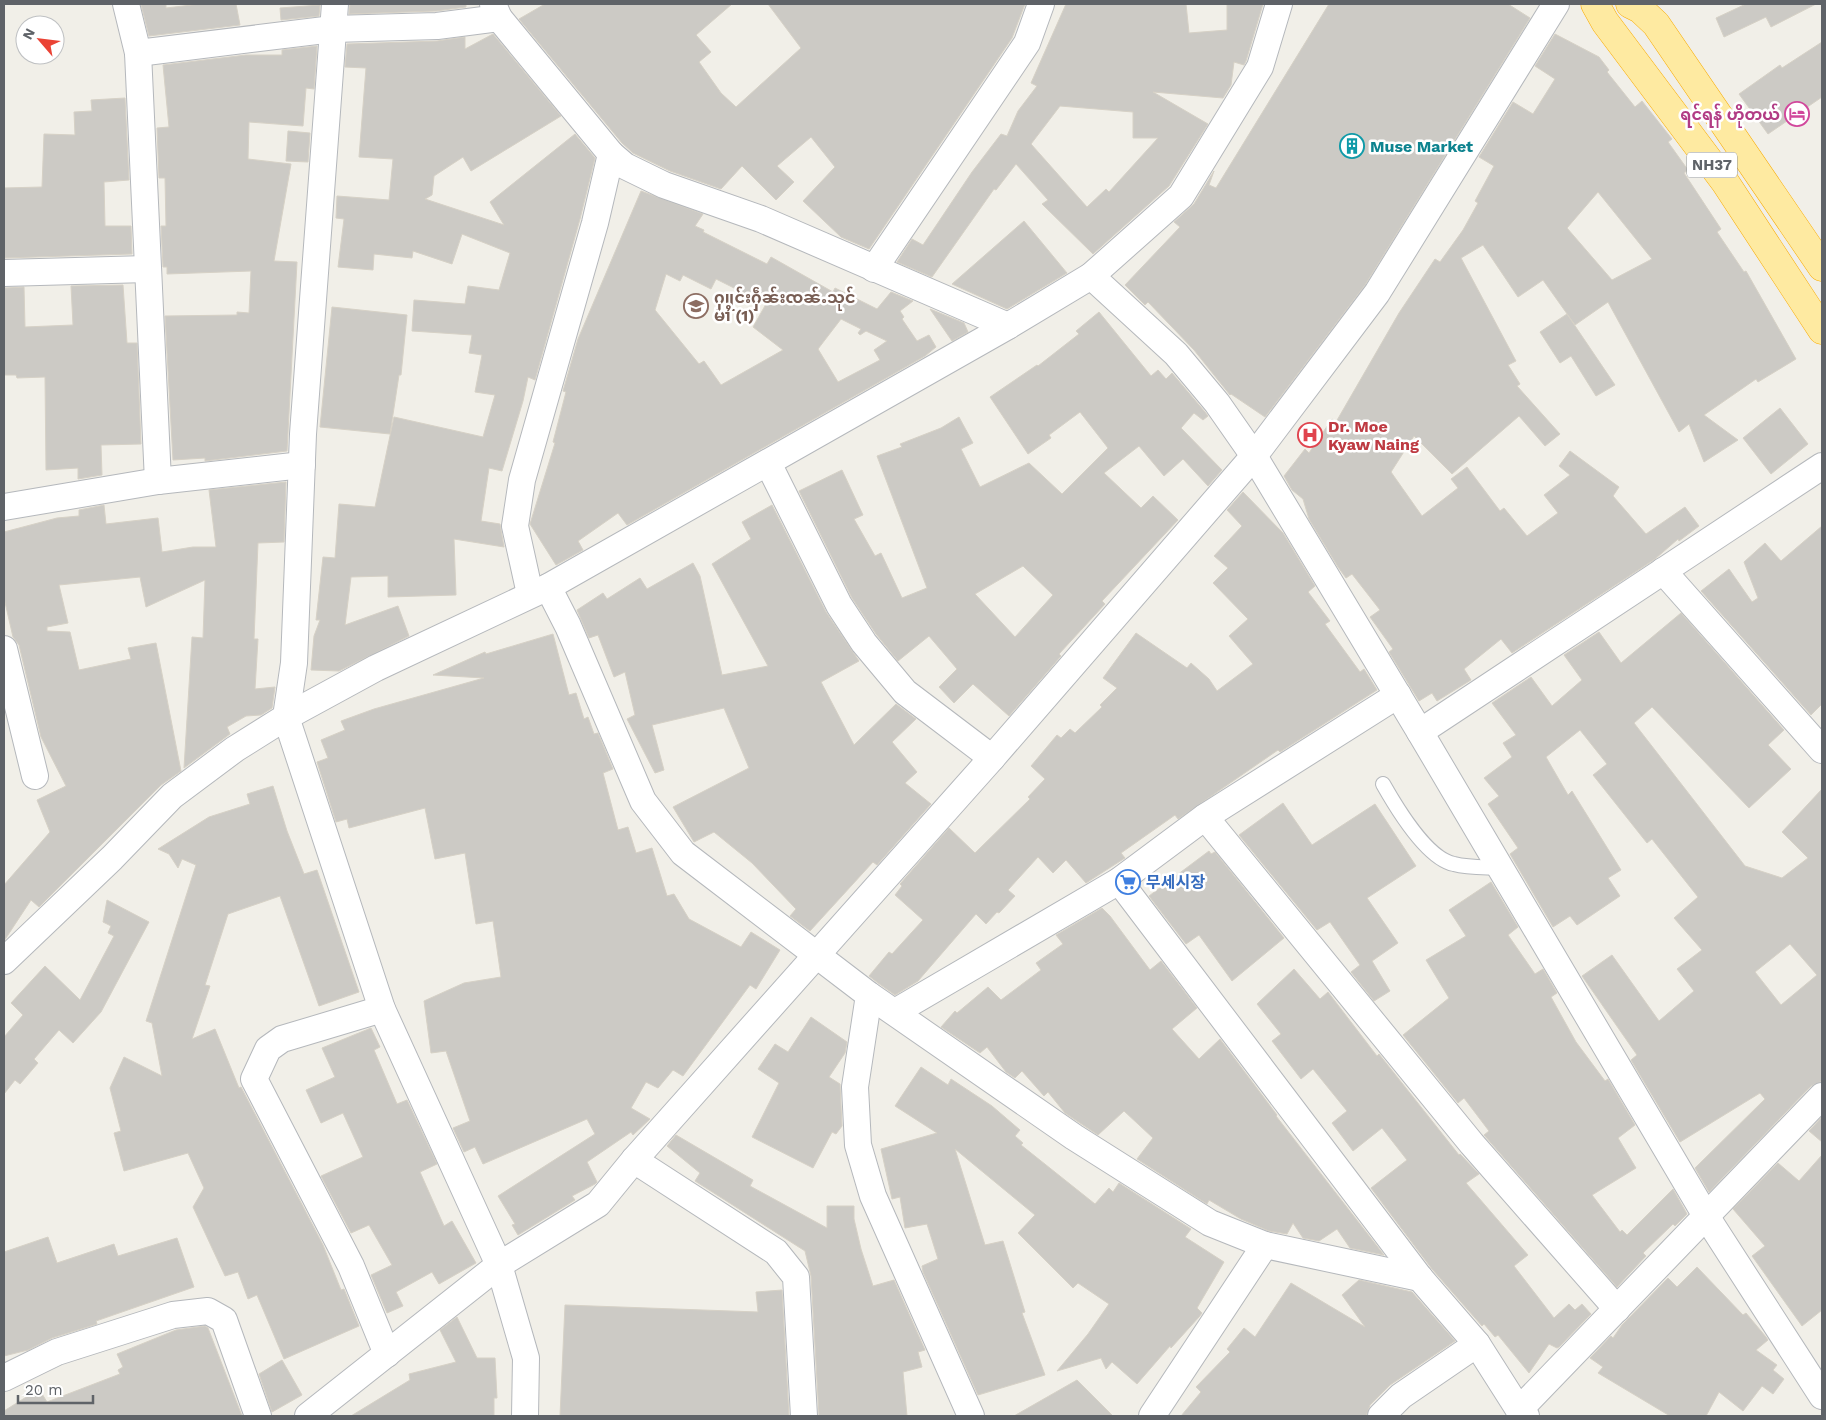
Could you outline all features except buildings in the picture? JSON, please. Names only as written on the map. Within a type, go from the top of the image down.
[{"type":"highway","name":"NH37","points":[[1595,4],[1605,22],[1725,182],[1822,330]]},
{"type":"highway","name":"NH37","points":[[1630,4],[1640,9],[1656,24],[1822,267]]},
{"type":"street","points":[[126,4],[138,53],[158,481]]},
{"type":"street","points":[[874,269],[1028,43],[1042,4]]},
{"type":"street","points":[[4,961],[112,858],[172,796],[235,749],[286,717],[376,668],[539,590],[768,463],[1008,326],[1091,276],[1181,196],[1260,67],[1279,4]]},
{"type":"street","points":[[308,1416],[499,1265],[598,1204],[634,1160],[992,758],[1254,456],[1377,293],[1556,4]]},
{"type":"street","points":[[138,53],[334,16],[437,26],[496,11],[611,154],[625,166],[664,185],[761,219],[1008,326]]},
{"type":"street","points":[[334,16],[302,465],[294,663],[286,717],[382,1009],[499,1265],[526,1358],[525,1416]]},
{"type":"street","points":[[611,154],[595,223],[522,480],[515,526],[539,590],[568,626],[643,801],[683,853],[818,954],[869,995],[1090,1147],[1210,1222],[1265,1245],[1420,1278]]},
{"type":"street","points":[[4,273],[147,269]]},
{"type":"street","points":[[1091,276],[1176,354],[1217,403],[1254,456],[1501,868],[1706,1216],[1822,1396]]},
{"type":"street","points":[[768,463],[839,606],[864,643],[905,692],[992,758]]},
{"type":"street","points":[[4,507],[158,481],[302,465]]},
{"type":"street","points":[[1420,732],[1822,466]]},
{"type":"street","points":[[1664,571],[1822,750]]},
{"type":"street","points":[[4,649],[35,776]]},
{"type":"street","points":[[895,1012],[1119,881],[1206,817],[1398,695]]},
{"type":"street","points":[[1206,817],[1472,1144],[1617,1309]]},
{"type":"street","points":[[1119,881],[1420,1278],[1477,1344],[1522,1413],[1617,1309],[1822,1096]]},
{"type":"street","points":[[869,995],[854,1087],[858,1145],[873,1196],[972,1416]]},
{"type":"street","points":[[382,1009],[282,1039],[268,1049],[254,1079],[351,1266],[387,1354]]},
{"type":"street","points":[[634,1160],[776,1252],[796,1277],[804,1416]]},
{"type":"street","points":[[1152,1416],[1265,1245]]},
{"type":"street","points":[[4,1378],[58,1352],[173,1314],[208,1311],[224,1320],[258,1416]]},
{"type":"street","points":[[1380,1416],[1401,1396],[1477,1344]]},
{"type":"lane","points":[[1383,784],[1405,821],[1432,851],[1452,864],[1501,868]]},
{"type":"place","name":"ရင်ရန် ဟိုတယ်","points":[[1797,114]]},
{"type":"place","name":"Muse Market","points":[[1352,146]]},
{"type":"place","name":"ႁူင်းႁဵၼ်းၸၼ်ႉသုင် မၢႆ (1)","points":[[696,306]]},
{"type":"place","name":"Dr. Moe Kyaw Naing","points":[[1310,435]]},
{"type":"place","name":"무세시장","points":[[1128,882]]}]
